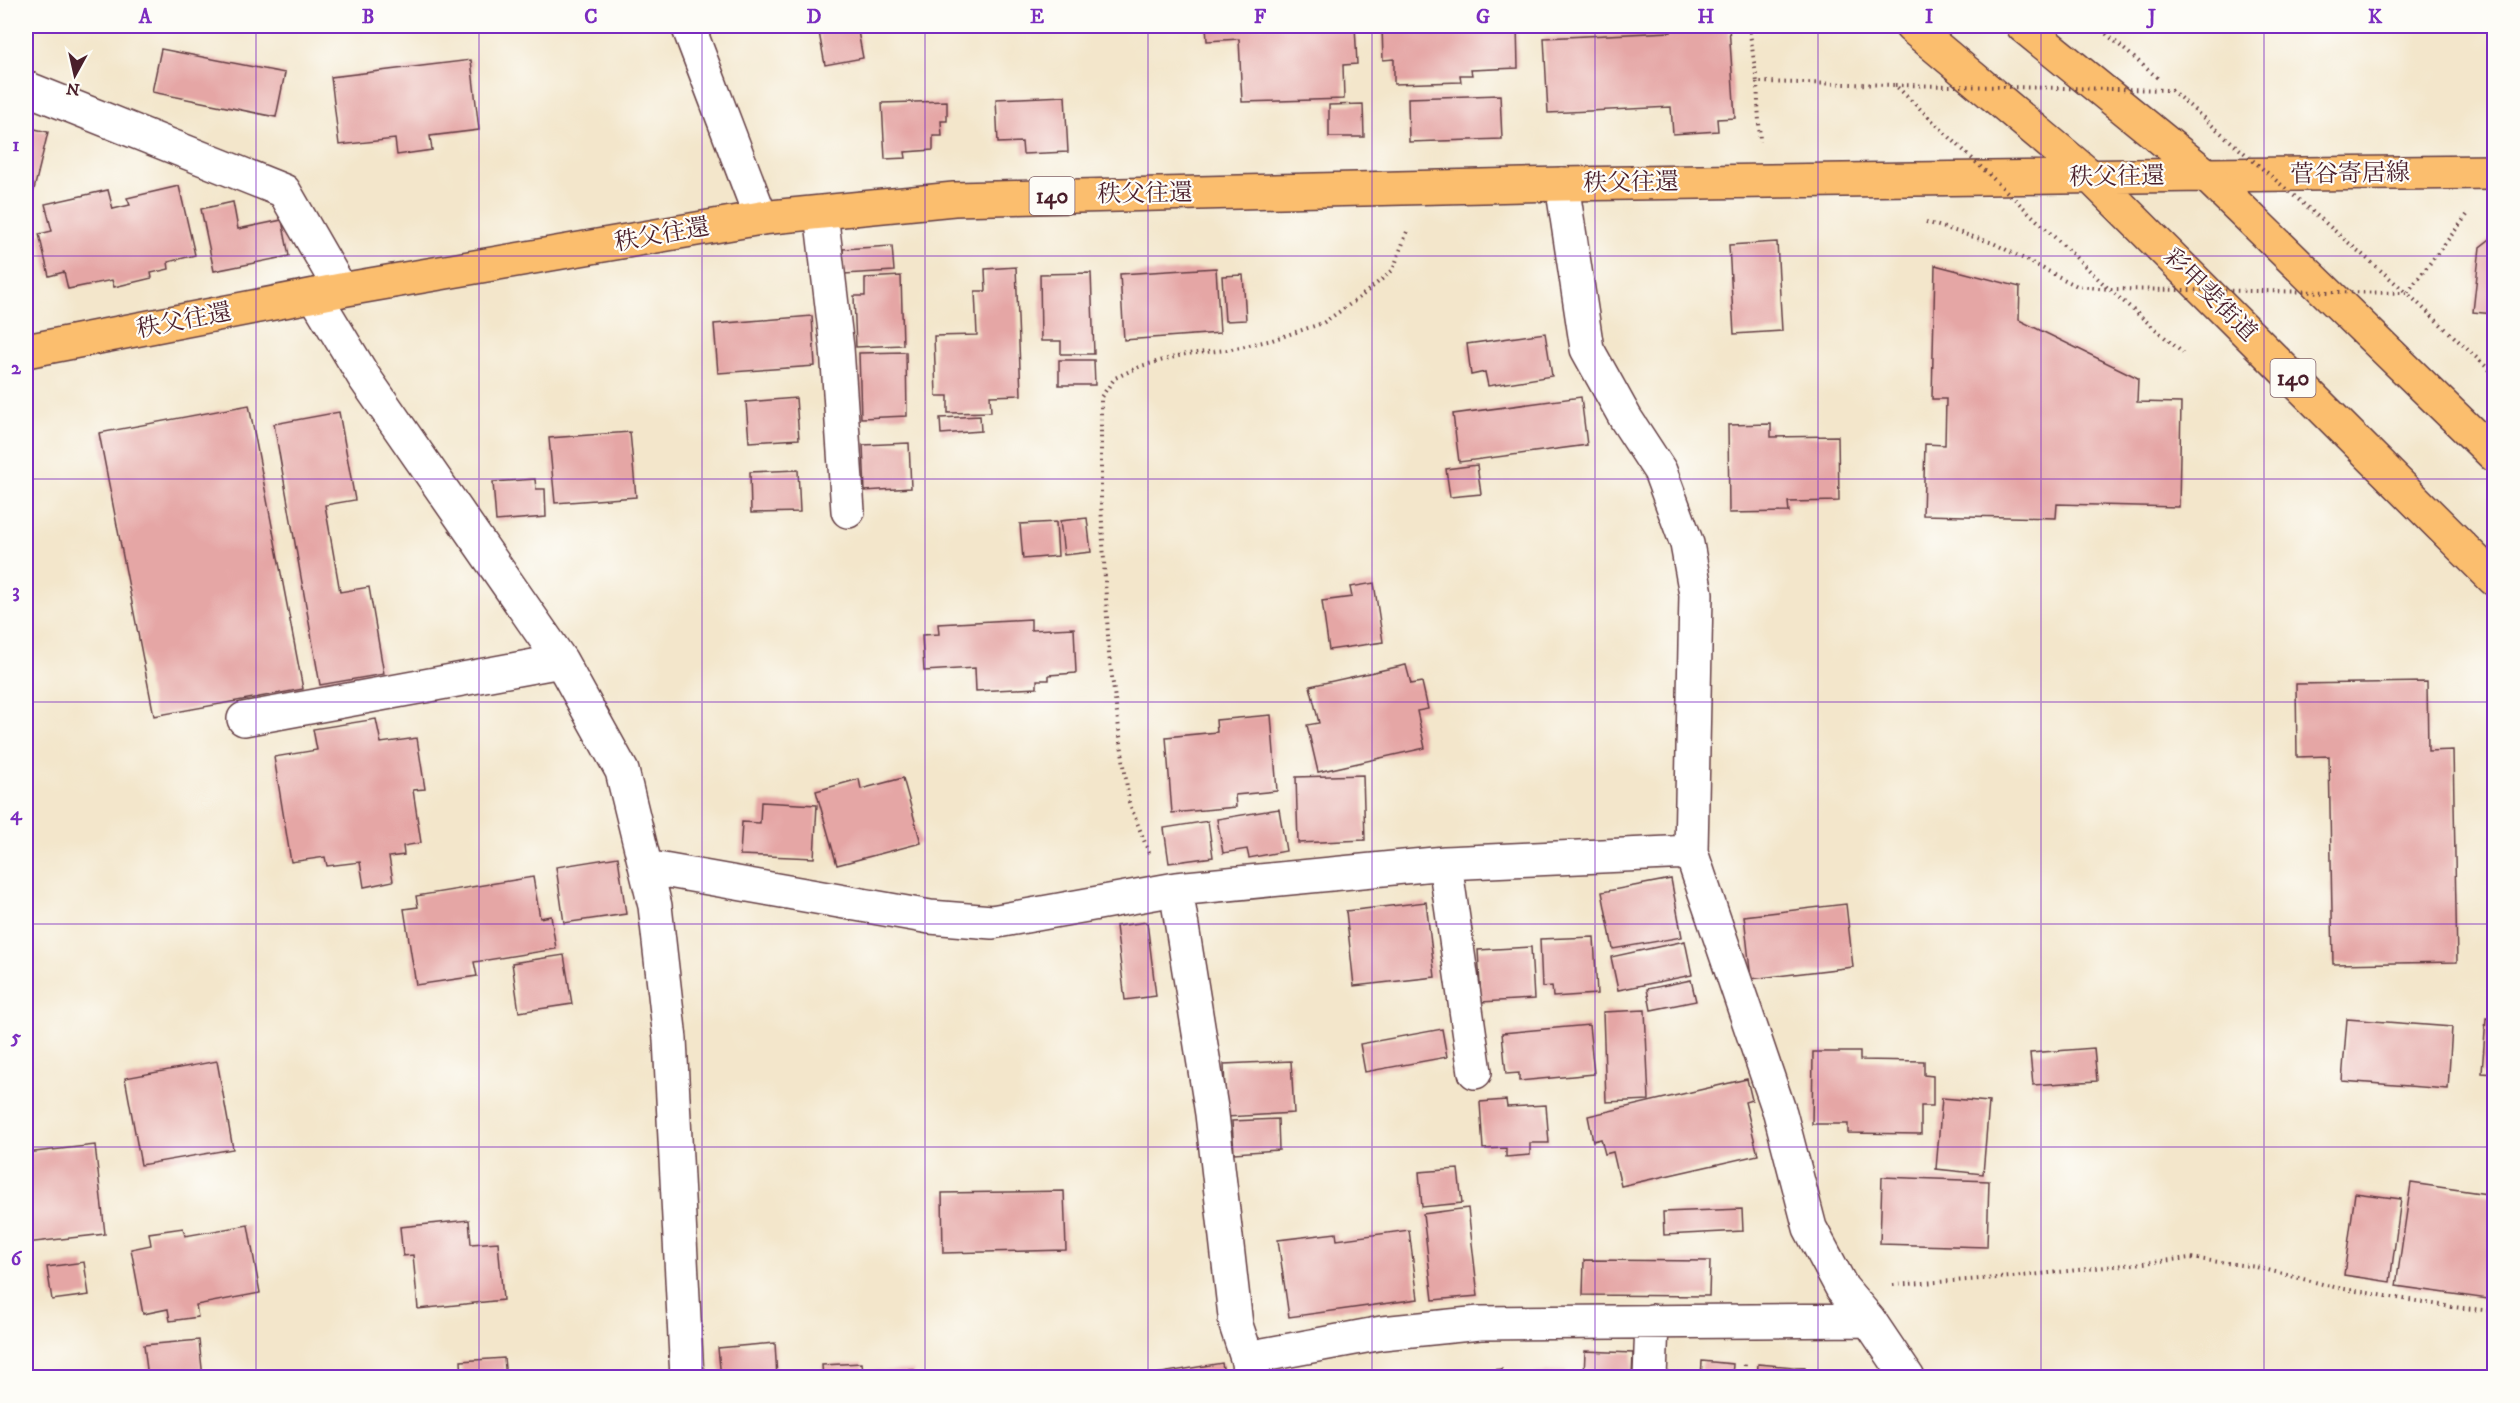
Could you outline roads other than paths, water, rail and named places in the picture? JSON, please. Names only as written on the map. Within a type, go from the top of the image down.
[{"type":"main road","name":"彩甲斐街道","points":[[1911,26],[2091,177],[2494,579]]},
{"type":"main road","points":[[2023,26],[2206,175],[2494,455]]},
{"type":"main road","name":"菅谷寄居線","points":[[2206,175],[2494,172]]},
{"type":"main road","name":"秩父往還","points":[[26,351],[328,293],[761,218],[954,199],[1562,184],[2206,175]]},
{"type":"street","points":[[688,26],[761,218]]},
{"type":"street","points":[[26,88],[284,191],[364,377],[561,661],[622,771],[655,906],[670,1039],[687,1377]]},
{"type":"street","points":[[1562,184],[1587,349],[1626,419],[1660,471],[1687,544],[1696,594],[1691,852],[1780,1113],[1810,1228],[1842,1288],[1869,1320],[1908,1377]]},
{"type":"street","points":[[820,213],[837,348],[849,511]]},
{"type":"street","points":[[244,719],[561,661]]},
{"type":"street","points":[[646,867],[930,917],[992,922],[1170,890],[1445,863],[1691,852]]},
{"type":"street","points":[[1445,863],[1475,1072]]},
{"type":"street","points":[[1170,890],[1211,1103],[1236,1325],[1249,1368],[1382,1333],[1480,1323],[1869,1320]]},
{"type":"street","points":[[1650,1377],[1652,1321]]}]
